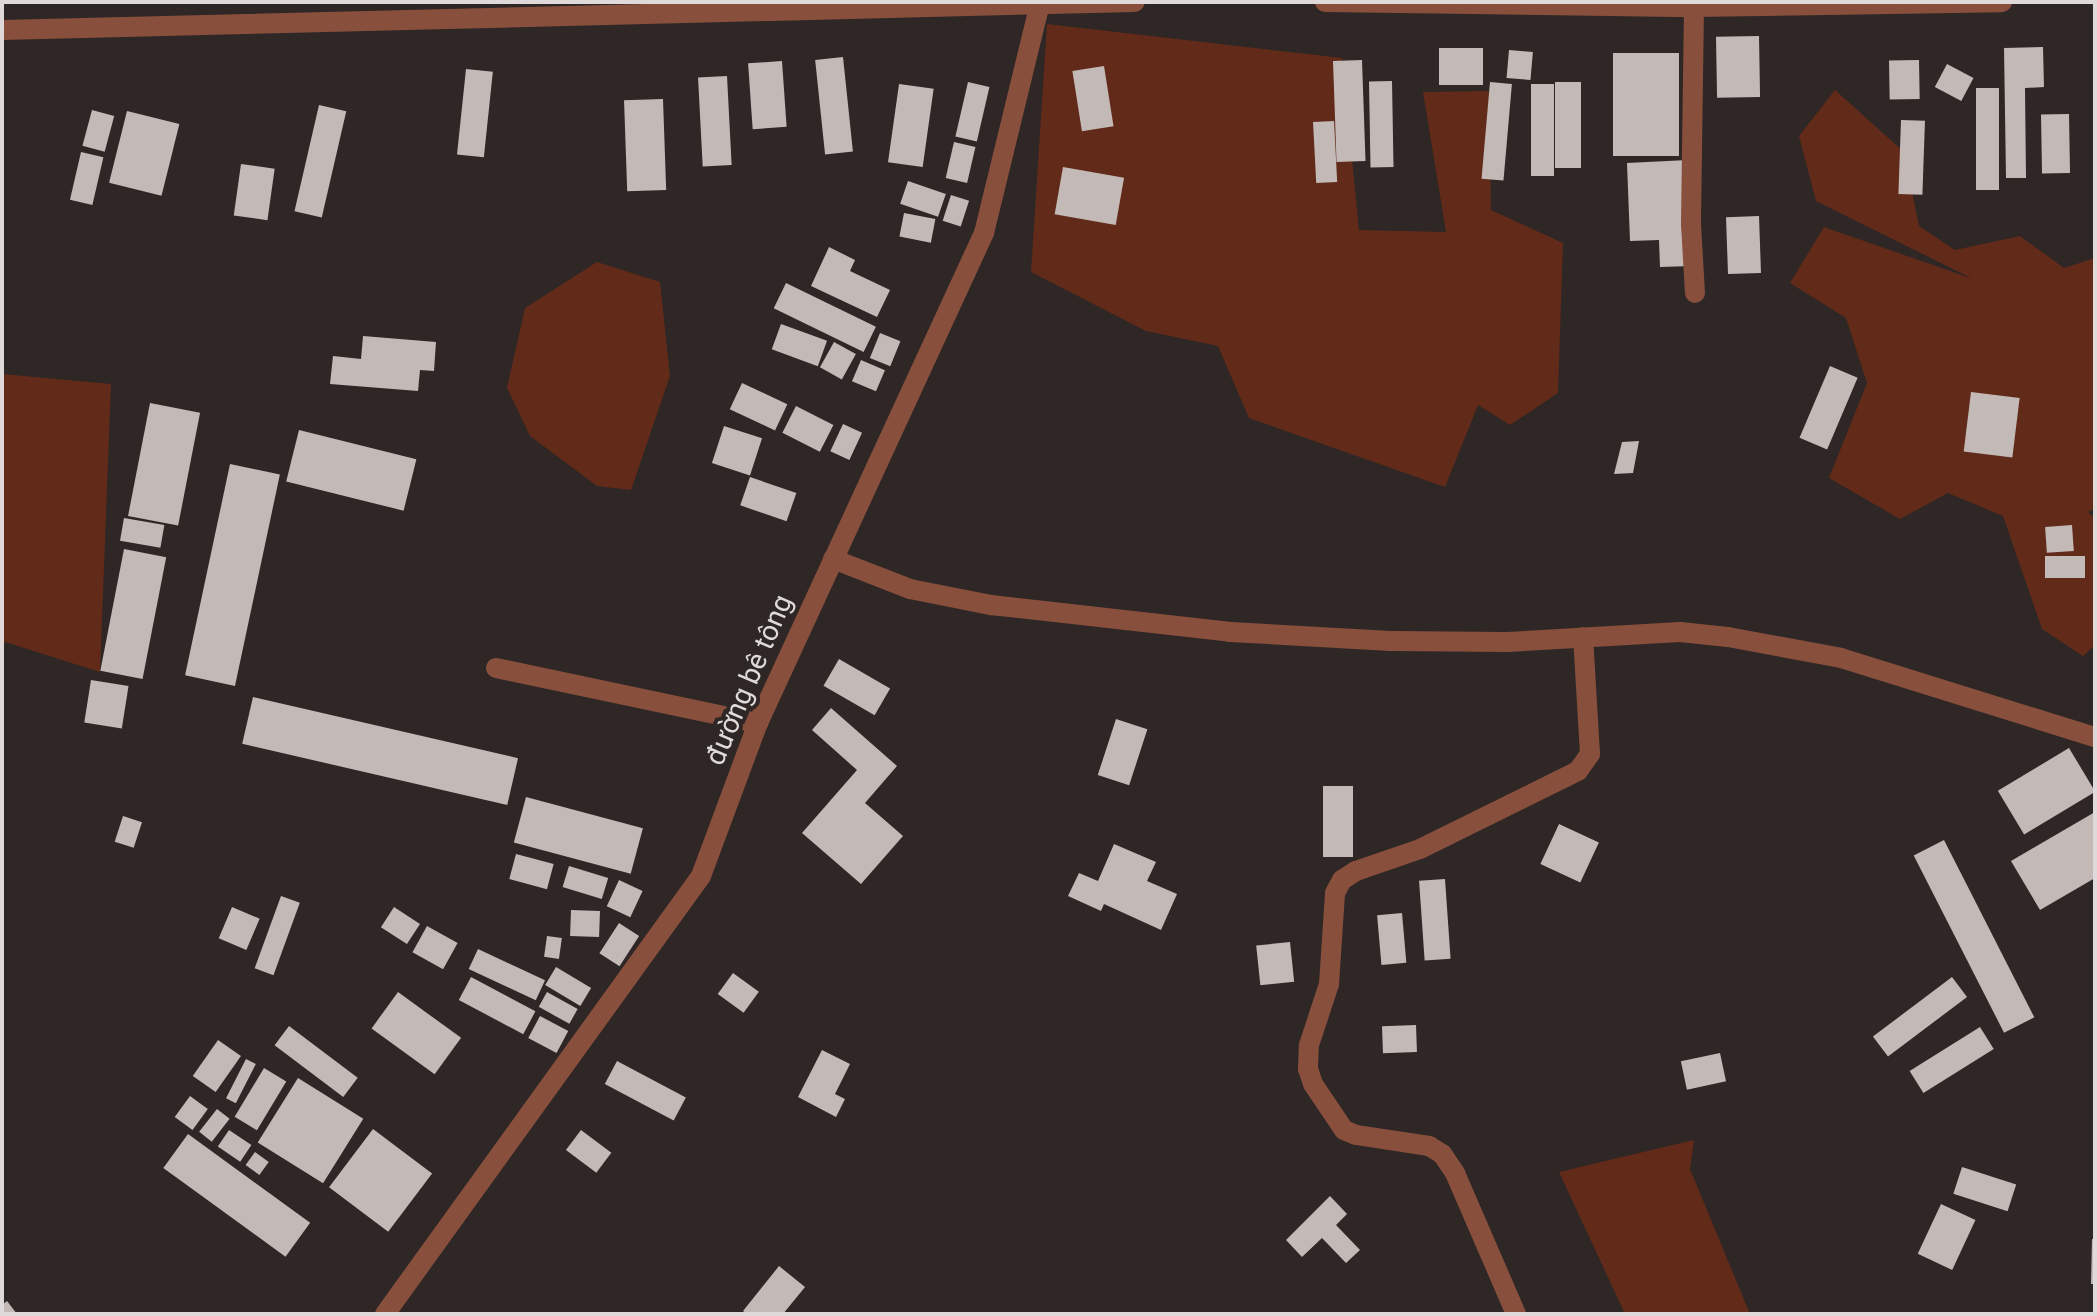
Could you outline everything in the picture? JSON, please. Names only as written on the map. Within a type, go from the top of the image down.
[{"type":"street","points":[[2,30],[1135,2]]},
{"type":"street","points":[[1325,2],[1694,7],[2002,2]]},
{"type":"street","name":"đường bê tông","points":[[385,1314],[701,876],[758,723],[984,233],[1040,4]]},
{"type":"street","points":[[1694,7],[1691,224],[1695,293]]},
{"type":"street","points":[[833,559],[910,589],[991,605],[1230,632],[1391,641],[1507,642],[1680,632],[1785,646],[1882,670],[2095,737]]},
{"type":"street","points":[[1516,1314],[1455,1173],[1442,1154],[1429,1146],[1356,1135],[1344,1130],[1313,1084],[1308,1069],[1309,1045],[1329,984],[1335,893],[1342,880],[1356,871],[1420,849],[1578,771],[1590,754],[1583,637]]},
{"type":"street","points":[[496,668],[758,723]]},
{"type":"shaded area","points":[[1047,24],[1342,58],[1359,230],[1446,232],[1423,92],[1489,91],[1491,210],[1563,243],[1558,393],[1510,425],[1478,405],[1445,487],[1249,418],[1218,346],[1146,331],[1031,272]]},
{"type":"shaded area","points":[[1835,90],[1904,152],[1919,226],[1955,250],[2020,236],[2064,268],[2095,258],[2095,508],[2088,512],[2095,518],[2095,645],[2083,656],[2042,629],[2003,516],[1948,493],[1900,519],[1829,478],[1867,383],[1846,318],[1790,283],[1824,227],[1973,279],[1816,201],[1799,136]]},
{"type":"shaded area","points":[[597,262],[660,282],[670,376],[631,490],[597,486],[530,436],[507,388],[525,308]]},
{"type":"shaded area","points":[[2,374],[111,384],[100,672],[2,641]]},
{"type":"shaded area","points":[[1694,1140],[1690,1169],[1750,1314],[1625,1314],[1559,1172]]},
{"type":"building","points":[[1759,36],[1760,97],[1717,98],[1716,37]]},
{"type":"building","points":[[2043,47],[2044,87],[2025,88],[2026,178],[2006,178],[2004,48]]},
{"type":"building","points":[[1439,48],[1483,48],[1483,85],[1439,85]]},
{"type":"building","points":[[1509,50],[1533,52],[1530,80],[1507,78]]},
{"type":"building","points":[[1613,53],[1679,53],[1679,156],[1613,156]]},
{"type":"building","points":[[843,57],[853,151],[825,154],[815,60]]},
{"type":"building","points":[[1362,60],[1366,161],[1337,162],[1333,61]]},
{"type":"building","points":[[1919,60],[1920,99],[1890,100],[1889,61]]},
{"type":"building","points":[[782,61],[787,127],[753,129],[748,63]]},
{"type":"building","points":[[1947,64],[1973,78],[1961,101],[1935,87]]},
{"type":"building","points":[[1104,66],[1114,126],[1082,131],[1072,71]]},
{"type":"building","points":[[466,69],[493,72],[484,157],[457,155]]},
{"type":"building","points":[[727,76],[732,165],[703,166],[698,78]]},
{"type":"building","points":[[1369,81],[1392,81],[1394,167],[1371,167]]},
{"type":"building","points":[[968,82],[989,87],[977,142],[955,137]]},
{"type":"building","points":[[1490,82],[1512,84],[1503,181],[1482,179]]},
{"type":"building","points":[[1555,82],[1581,82],[1581,168],[1555,168]]},
{"type":"building","points":[[899,84],[934,89],[923,167],[888,162]]},
{"type":"building","points":[[1531,84],[1554,84],[1554,176],[1531,176]]},
{"type":"building","points":[[1976,88],[1999,88],[1999,190],[1976,190]]},
{"type":"building","points":[[663,99],[666,190],[627,191],[624,100]]},
{"type":"building","points":[[319,105],[346,111],[322,218],[294,211]]},
{"type":"building","points":[[92,110],[114,116],[105,152],[82,146]]},
{"type":"building","points":[[127,111],[179,124],[161,196],[109,183]]},
{"type":"building","points":[[2041,114],[2069,114],[2070,173],[2042,173]]},
{"type":"building","points":[[1901,120],[1925,121],[1922,195],[1898,194]]},
{"type":"building","points":[[1334,121],[1337,182],[1316,183],[1313,122]]},
{"type":"building","points":[[954,142],[975,147],[967,183],[946,178]]},
{"type":"building","points":[[81,152],[103,157],[92,205],[70,200]]},
{"type":"building","points":[[1688,160],[1692,266],[1660,267],[1659,240],[1630,241],[1627,163]]},
{"type":"building","points":[[241,164],[275,169],[267,220],[234,215]]},
{"type":"building","points":[[1063,167],[1124,178],[1116,225],[1055,214]]},
{"type":"building","points":[[908,181],[946,194],[938,217],[900,204]]},
{"type":"building","points":[[951,195],[969,201],[961,227],[943,221]]},
{"type":"building","points":[[904,213],[935,219],[931,243],[899,237]]},
{"type":"building","points":[[1759,216],[1761,273],[1728,274],[1726,217]]},
{"type":"building","points":[[829,247],[855,260],[850,271],[890,290],[877,317],[811,286]]},
{"type":"building","points":[[786,283],[876,327],[864,352],[774,308]]},
{"type":"building","points":[[781,324],[827,341],[818,366],[772,349]]},
{"type":"building","points":[[880,333],[900,341],[890,366],[870,358]]},
{"type":"building","points":[[363,336],[436,342],[434,371],[420,370],[418,391],[330,384],[333,356],[361,359]]},
{"type":"building","points":[[834,342],[856,354],[842,379],[820,367]]},
{"type":"building","points":[[861,360],[885,370],[876,391],[852,381]]},
{"type":"building","points":[[1830,366],[1858,378],[1827,450],[1800,438]]},
{"type":"building","points":[[742,383],[787,404],[775,430],[730,409]]},
{"type":"building","points":[[1971,392],[2020,398],[2012,458],[1964,452]]},
{"type":"building","points":[[150,403],[200,413],[178,526],[128,516]]},
{"type":"building","points":[[796,406],[833,425],[820,452],[782,433]]},
{"type":"building","points":[[843,424],[862,433],[849,460],[830,451]]},
{"type":"building","points":[[724,426],[762,438],[750,475],[712,463]]},
{"type":"building","points":[[299,430],[416,459],[404,511],[286,481]]},
{"type":"building","points":[[1639,441],[1633,473],[1614,474],[1622,442]]},
{"type":"building","points":[[230,464],[280,475],[235,686],[185,675]]},
{"type":"building","points":[[750,477],[796,493],[787,521],[740,505]]},
{"type":"building","points":[[124,518],[164,525],[160,548],[120,541]]},
{"type":"building","points":[[2072,525],[2074,551],[2047,553],[2045,527]]},
{"type":"building","points":[[124,549],[166,557],[143,679],[100,671]]},
{"type":"building","points":[[2045,556],[2085,556],[2085,578],[2045,578]]},
{"type":"building","points":[[839,659],[890,688],[875,715],[824,686]]},
{"type":"building","points":[[91,680],[129,686],[122,728],[84,722]]},
{"type":"building","points":[[253,697],[518,758],[507,805],[242,744]]},
{"type":"building","points":[[831,708],[897,766],[865,803],[903,836],[861,884],[802,833],[857,770],[812,730]]},
{"type":"building","points":[[1116,719],[1147,729],[1129,785],[1098,775]]},
{"type":"building","points":[[2069,748],[2095,792],[2024,834],[1998,791]]},
{"type":"building","points":[[1323,786],[1353,786],[1353,857],[1323,857]]},
{"type":"building","points":[[526,797],[643,828],[631,874],[514,842]]},
{"type":"building","points":[[2095,812],[2095,878],[2040,910],[2011,861]]},
{"type":"building","points":[[123,816],[142,822],[134,848],[115,842]]},
{"type":"building","points":[[1559,824],[1599,843],[1580,882],[1540,864]]},
{"type":"building","points":[[1944,840],[2034,1017],[2004,1033],[1914,855]]},
{"type":"building","points":[[1114,844],[1156,862],[1147,881],[1177,894],[1161,930],[1104,904],[1101,911],[1068,896],[1079,873],[1098,881]]},
{"type":"building","points":[[516,854],[554,864],[547,889],[509,879]]},
{"type":"building","points":[[569,866],[608,878],[602,899],[563,887]]},
{"type":"building","points":[[1445,879],[1451,959],[1425,961],[1419,881]]},
{"type":"building","points":[[619,880],[643,891],[630,917],[607,906]]},
{"type":"building","points":[[281,896],[300,903],[273,975],[255,968]]},
{"type":"building","points":[[232,907],[260,919],[246,950],[219,938]]},
{"type":"building","points":[[394,907],[420,924],[407,944],[381,927]]},
{"type":"building","points":[[571,910],[600,911],[599,937],[570,936]]},
{"type":"building","points":[[1402,913],[1406,963],[1381,965],[1377,915]]},
{"type":"building","points":[[619,923],[639,936],[620,966],[599,953]]},
{"type":"building","points":[[427,926],[458,943],[443,969],[412,952]]},
{"type":"building","points":[[547,936],[562,938],[559,959],[544,957]]},
{"type":"building","points":[[1290,942],[1294,982],[1260,985],[1256,946]]},
{"type":"building","points":[[478,949],[545,980],[536,1000],[469,969]]},
{"type":"building","points":[[556,967],[591,988],[580,1006],[545,985]]},
{"type":"building","points":[[733,973],[759,992],[744,1013],[718,994]]},
{"type":"building","points":[[471,977],[535,1011],[523,1034],[459,1000]]},
{"type":"building","points":[[1952,977],[1967,997],[1888,1057],[1873,1037]]},
{"type":"building","points":[[398,992],[461,1038],[435,1074],[372,1028]]},
{"type":"building","points":[[547,992],[578,1009],[569,1024],[539,1007]]},
{"type":"building","points":[[540,1016],[568,1031],[557,1053],[528,1038]]},
{"type":"building","points":[[1416,1025],[1417,1052],[1383,1053],[1382,1026]]},
{"type":"building","points":[[289,1026],[358,1078],[343,1097],[275,1045]]},
{"type":"building","points":[[1980,1027],[1994,1049],[1923,1093],[1910,1071]]},
{"type":"building","points":[[218,1040],[241,1056],[216,1092],[193,1076]]},
{"type":"building","points":[[822,1050],[850,1064],[835,1094],[845,1099],[836,1117],[798,1097]]},
{"type":"building","points":[[1720,1053],[1726,1081],[1687,1090],[1681,1061]]},
{"type":"building","points":[[246,1059],[256,1064],[236,1103],[226,1098]]},
{"type":"building","points":[[617,1061],[686,1098],[674,1121],[605,1084]]},
{"type":"building","points":[[264,1068],[286,1081],[257,1130],[235,1117]]},
{"type":"building","points":[[298,1078],[363,1119],[323,1183],[258,1142]]},
{"type":"building","points":[[190,1096],[208,1109],[193,1130],[175,1117]]},
{"type":"building","points":[[217,1109],[230,1119],[212,1142],[199,1132]]},
{"type":"building","points":[[373,1129],[432,1174],[388,1232],[329,1187]]},
{"type":"building","points":[[229,1130],[251,1145],[240,1162],[218,1147]]},
{"type":"building","points":[[581,1130],[611,1153],[596,1173],[566,1150]]},
{"type":"building","points":[[188,1134],[310,1223],[285,1257],[163,1168]]},
{"type":"building","points":[[255,1152],[269,1162],[259,1175],[246,1165]]},
{"type":"building","points":[[1962,1167],[2016,1185],[2008,1211],[1953,1194]]},
{"type":"building","points":[[1330,1196],[1347,1214],[1336,1225],[1360,1250],[1346,1263],[1322,1238],[1302,1257],[1286,1240]]},
{"type":"building","points":[[1941,1204],[1975,1220],[1952,1270],[1918,1254]]},
{"type":"building","points":[[2092,1239],[2095,1239],[2095,1284],[2091,1284]]},
{"type":"building","points":[[779,1266],[805,1287],[783,1314],[747,1314],[743,1311]]},
{"type":"building","points":[[7,1301],[17,1314],[2,1314],[2,1305]]}]
